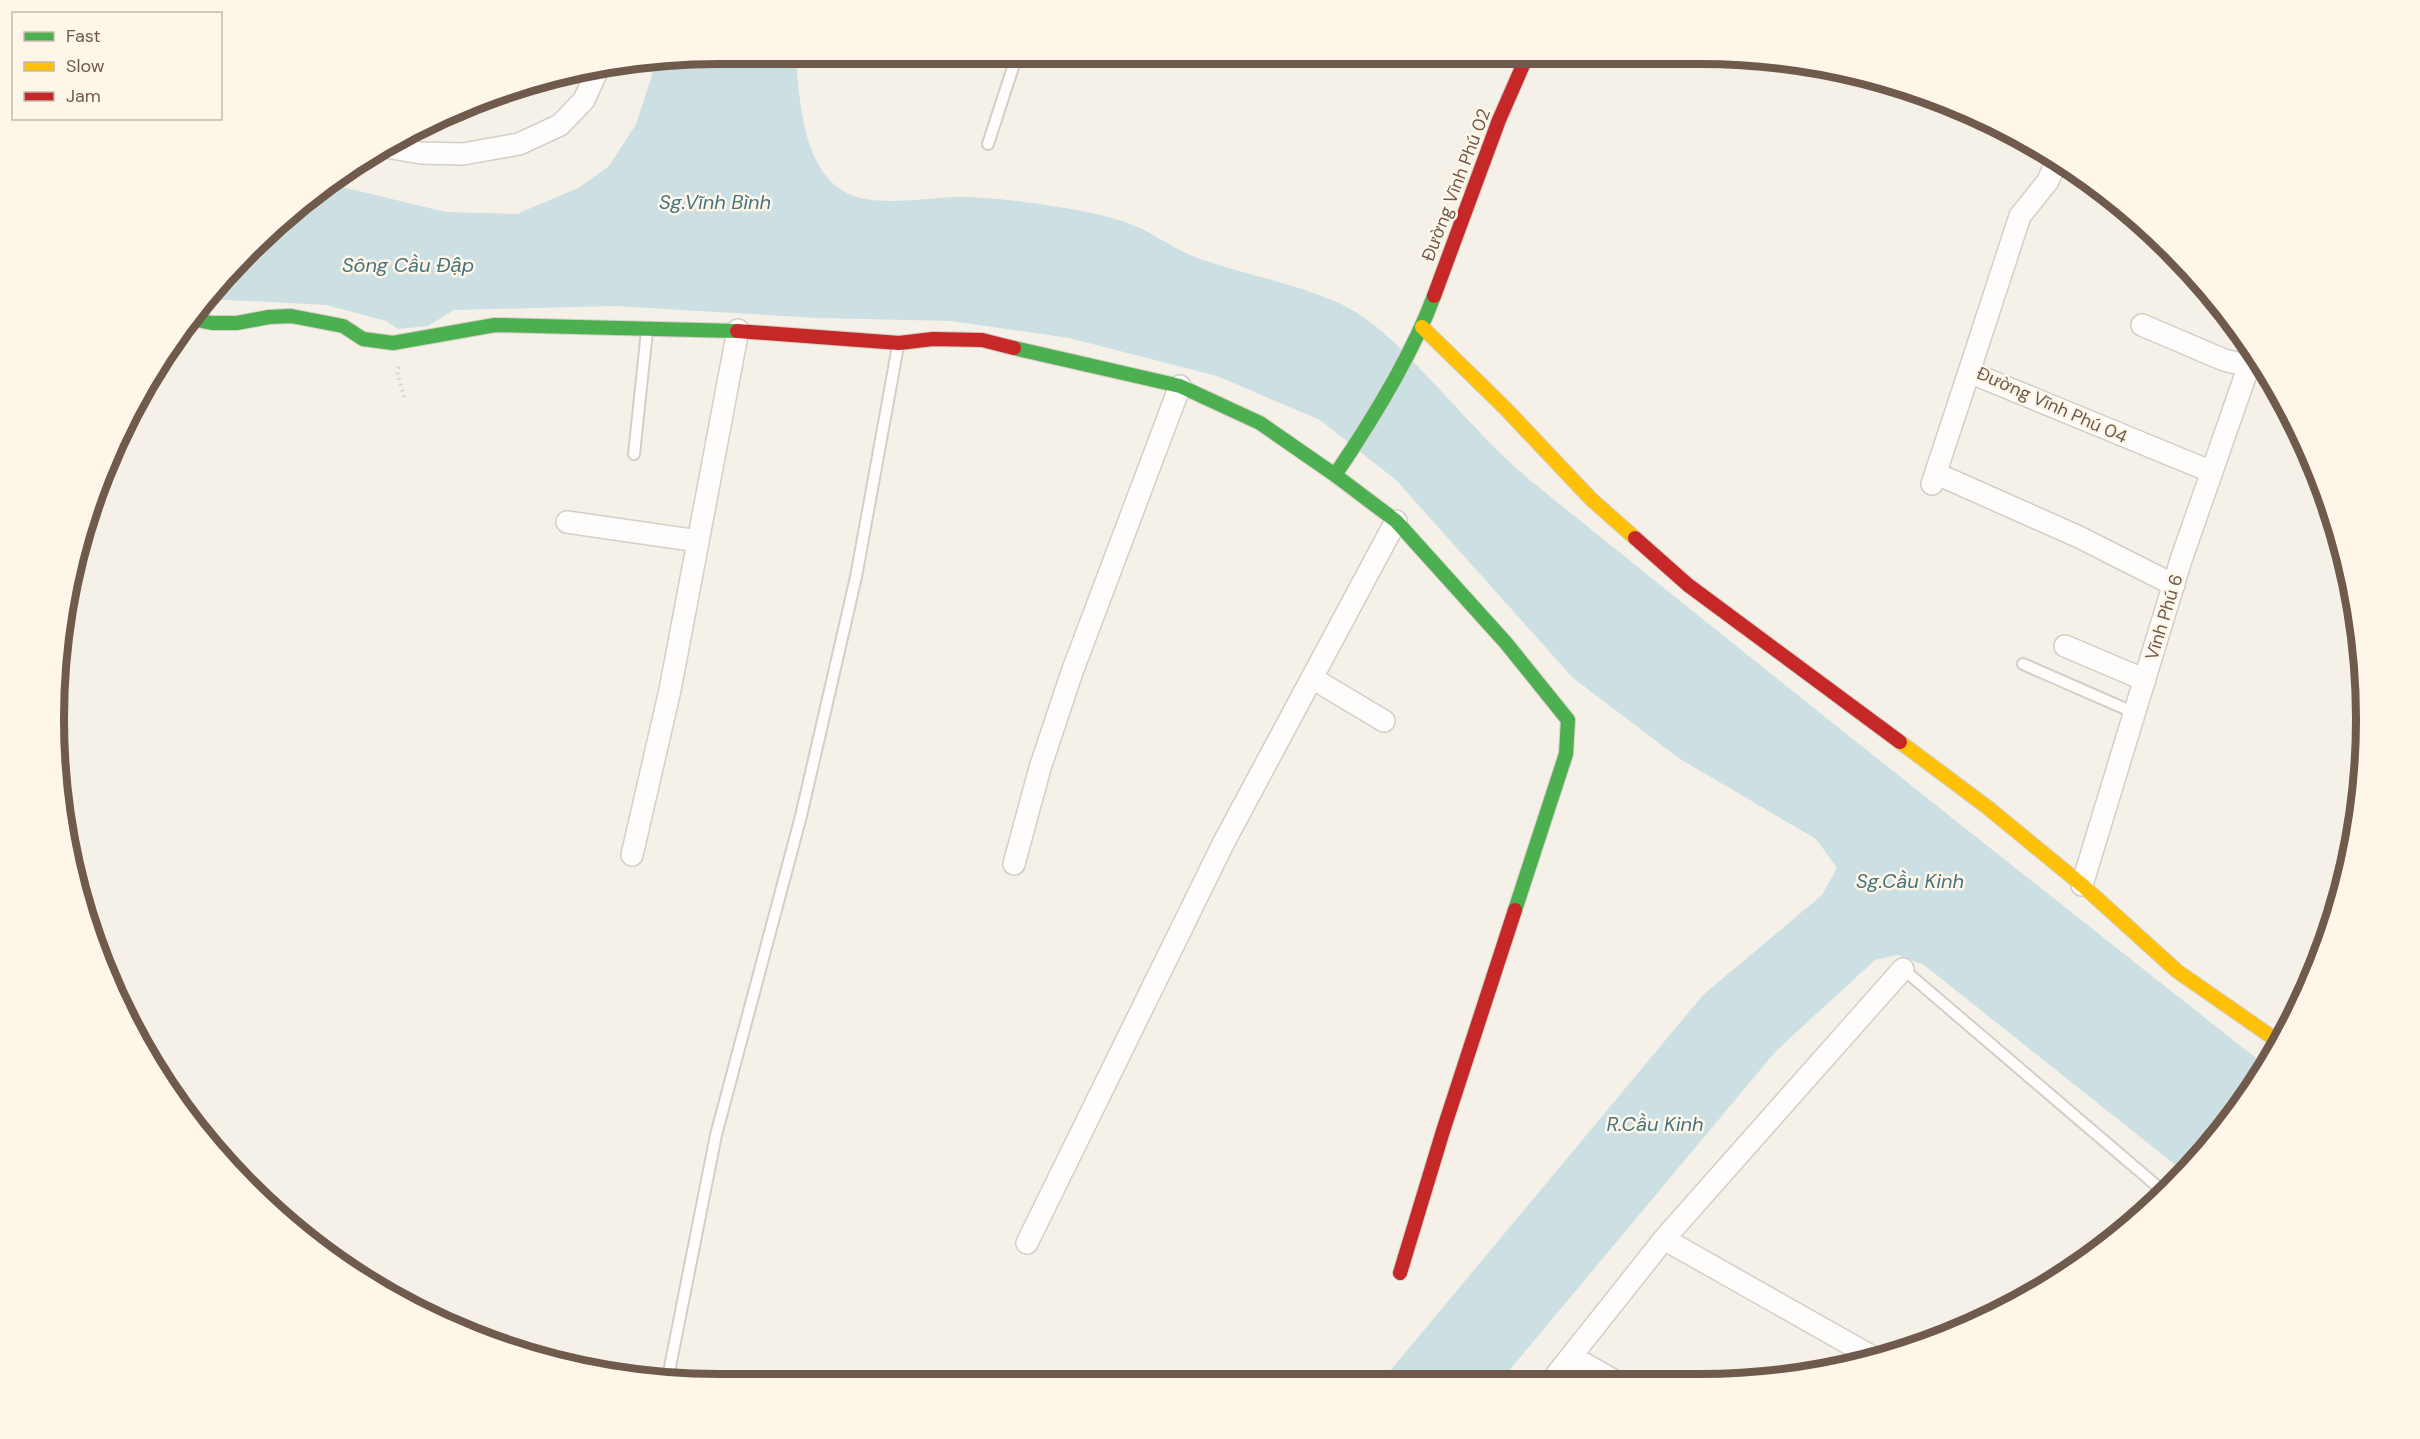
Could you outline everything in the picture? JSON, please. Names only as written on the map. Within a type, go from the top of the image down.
[{"type":"street","name":"Đường Vĩnh Phú 02","points":[[1335,475],[1354,447],[1422,327],[1499,120],[1524,64]]},
{"type":"street","points":[[398,149],[421,153],[463,154],[519,144],[560,125],[584,100],[595,77]]},
{"type":"street","name":"Đường Vĩnh Phú 04","points":[[2053,168],[2048,181],[2020,216],[1969,372],[2212,472]]},
{"type":"street","points":[[200,321],[237,323],[269,317],[291,316],[343,326],[363,339],[393,343],[495,325],[738,330],[898,343],[933,339],[982,340],[1180,386],[1260,423],[1396,521],[1506,643],[1568,720],[1566,754],[1443,1131],[1400,1273]]},
{"type":"street","points":[[2142,325],[2224,360],[2247,358]]},
{"type":"street","points":[[1422,327],[1504,407],[1591,499],[1688,585],[1987,807],[2082,885],[2177,971],[2273,1038]]},
{"type":"street","points":[[632,855],[670,690],[738,330]]},
{"type":"street","name":"Vĩnh Phú 6","points":[[2082,885],[2174,585],[2250,364]]},
{"type":"street","points":[[1969,372],[1938,480],[2079,537],[2174,585]]},
{"type":"street","points":[[1014,864],[1040,768],[1072,672],[1180,386]]},
{"type":"street","points":[[1027,1243],[1224,842],[1396,521]]},
{"type":"street","points":[[567,522],[698,541]]},
{"type":"street","points":[[2065,646],[2145,680]]},
{"type":"street","points":[[1312,678],[1384,721]]},
{"type":"street","points":[[1556,1375],[1664,1239],[1903,969]]},
{"type":"street","points":[[1664,1239],[1866,1353]]},
{"type":"street","points":[[1571,1356],[1604,1375]]},
{"type":"lane","points":[[988,144],[1014,64]]},
{"type":"lane","points":[[634,454],[647,328]]},
{"type":"lane","points":[[669,1372],[717,1135],[801,816],[856,577],[898,343]]},
{"type":"lane","points":[[2023,664],[2134,713]]},
{"type":"lane","points":[[1903,969],[2159,1188]]},
{"type":"water","name":"Sg.Cầu Kinh","points":[[720,64],[796,64],[802,115],[813,152],[821,169],[832,182],[847,193],[872,200],[887,201],[959,197],[996,199],[1033,203],[1103,216],[1135,226],[1200,259],[1290,285],[1356,312],[1398,347],[1526,477],[2259,1061],[2220,1118],[2178,1167],[1924,965],[1898,955],[1875,960],[1776,1051],[1506,1375],[1386,1375],[1703,995],[1822,895],[1837,868],[1816,839],[1680,759],[1573,678],[1396,480],[1320,420],[1217,376],[1069,338],[951,321],[818,318],[614,306],[454,310],[428,326],[398,329],[386,321],[326,305],[218,299],[256,256],[288,227],[341,186],[446,212],[517,214],[580,187],[609,166],[636,124],[654,68]]},
{"type":"traffic: fast","points":[[1014,348],[1180,386],[1260,423],[1335,475],[1390,388],[1434,296]]},
{"type":"traffic: fast","points":[[200,321],[237,323],[269,317],[291,316],[343,326],[363,339],[393,343],[495,325],[737,331]]},
{"type":"traffic: fast","points":[[1335,475],[1396,521],[1506,643],[1568,720],[1566,754],[1515,910]]},
{"type":"traffic: slow","points":[[1422,327],[1504,407],[1591,499],[1635,538]]},
{"type":"traffic: slow","points":[[1900,742],[1987,807],[2082,885],[2177,971],[2273,1038]]},
{"type":"traffic: jam","points":[[1434,296],[1499,120],[1524,64]]},
{"type":"traffic: jam","points":[[737,331],[899,343],[933,339],[982,340],[1014,348]]},
{"type":"traffic: jam","points":[[1635,538],[1688,585],[1900,742]]},
{"type":"traffic: jam","points":[[1400,1273],[1443,1131],[1515,910]]},
{"type":"water label","name":"Sg.Vĩnh Bình","points":[[715,202]]},
{"type":"water label","name":"Sông Cầu Đập","points":[[408,265]]},
{"type":"water label","name":"R.Cầu Kinh","points":[[1655,1124]]}]
